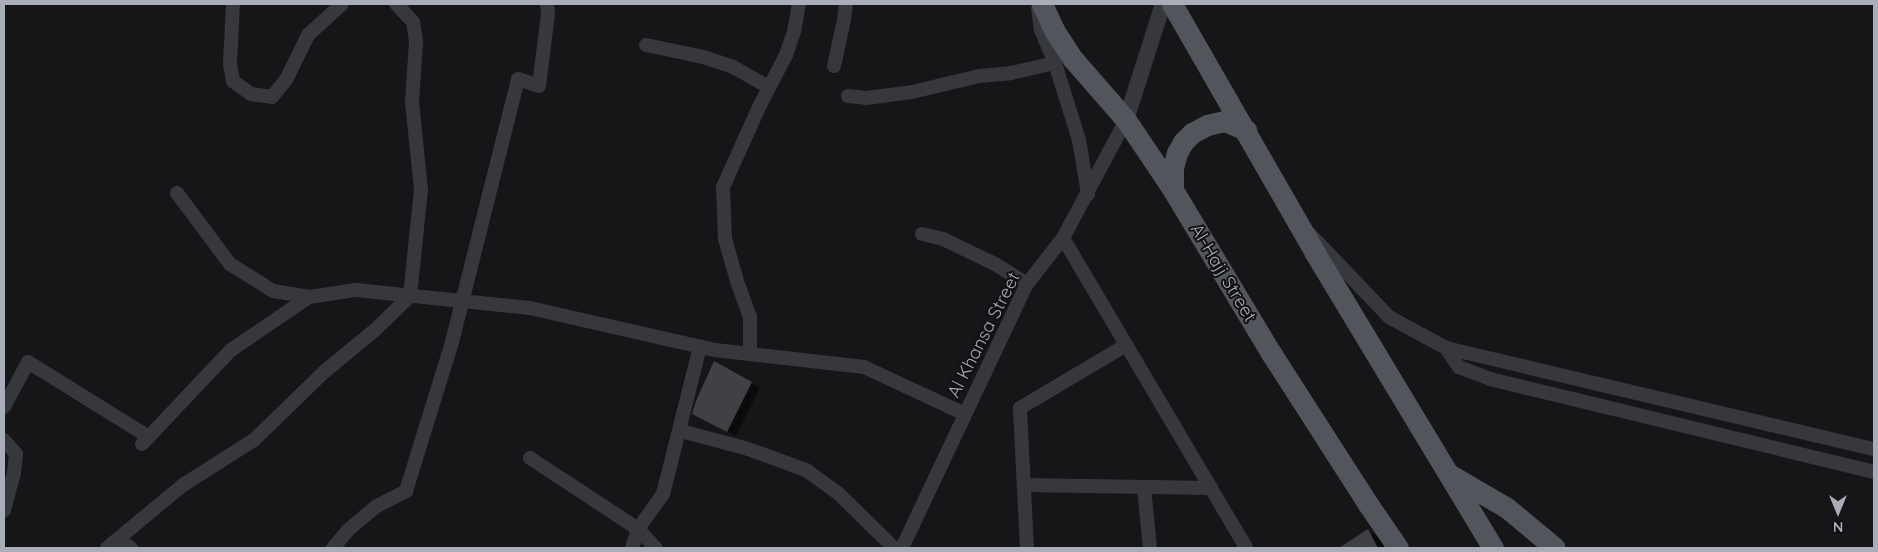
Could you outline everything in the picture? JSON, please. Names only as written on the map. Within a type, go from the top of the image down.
[{"type":"main road","name":"Al-Hajj Street","points":[[1042,4],[1054,30],[1073,59],[1126,120],[1173,190],[1272,353],[1398,548]]},
{"type":"main road","points":[[1172,4],[1298,222],[1493,548]]},
{"type":"main road","points":[[1173,190],[1173,168],[1177,154],[1183,142],[1192,133],[1208,125],[1225,121],[1246,130]]},
{"type":"main road","points":[[1449,474],[1507,508],[1555,548]]},
{"type":"street","points":[[233,4],[230,64],[233,81],[250,94],[272,97],[286,80],[308,35],[342,4]]},
{"type":"street","points":[[107,548],[183,485],[254,440],[324,372],[375,330],[410,296],[421,190],[412,102],[416,40],[413,22],[396,4]]},
{"type":"street","points":[[333,548],[348,530],[377,506],[406,491],[450,346],[518,79],[539,86],[548,14],[547,4]]},
{"type":"street","points":[[750,354],[750,317],[737,281],[725,238],[723,187],[769,87],[786,56],[794,32],[799,4]]},
{"type":"street","points":[[834,66],[846,4]]},
{"type":"street","points":[[1038,4],[1041,30],[1055,63],[1079,140],[1088,194]]},
{"type":"street","points":[[1126,120],[1163,4]]},
{"type":"street","points":[[646,45],[703,57],[733,67],[769,87]]},
{"type":"street","points":[[848,96],[866,98],[912,92],[979,76],[1011,73],[1055,63]]},
{"type":"street","name":"Al Khansa Street","points":[[902,548],[1027,284],[1063,238],[1126,120]]},
{"type":"street","points":[[177,193],[230,264],[273,291],[309,297],[356,290],[530,308],[700,347],[864,367],[965,414]]},
{"type":"street","points":[[1298,222],[1332,254],[1390,316],[1446,348],[1874,449]]},
{"type":"street","points":[[922,234],[943,239],[994,264],[1027,284]]},
{"type":"street","points":[[1063,238],[1246,548]]},
{"type":"street","points":[[4,407],[28,362],[145,441],[231,350],[309,297]]},
{"type":"street","points":[[1027,548],[1020,408],[1126,345]]},
{"type":"street","points":[[632,548],[638,530],[663,494],[681,432],[700,347]]},
{"type":"street","points":[[1446,348],[1459,367],[1490,379],[1874,472]]},
{"type":"street","points":[[681,432],[748,449],[806,470],[838,493],[894,548]]},
{"type":"street","points":[[4,440],[16,454],[14,473],[4,511]]},
{"type":"street","points":[[530,458],[638,530],[656,548]]},
{"type":"street","points":[[1024,485],[1211,488]]},
{"type":"street","points":[[1144,488],[1150,548]]},
{"type":"street","points":[[118,539],[131,548]]},
{"type":"building","points":[[714,361],[752,382],[727,432],[692,414]]},
{"type":"building","points":[[1368,529],[1378,548],[1339,548]]}]
